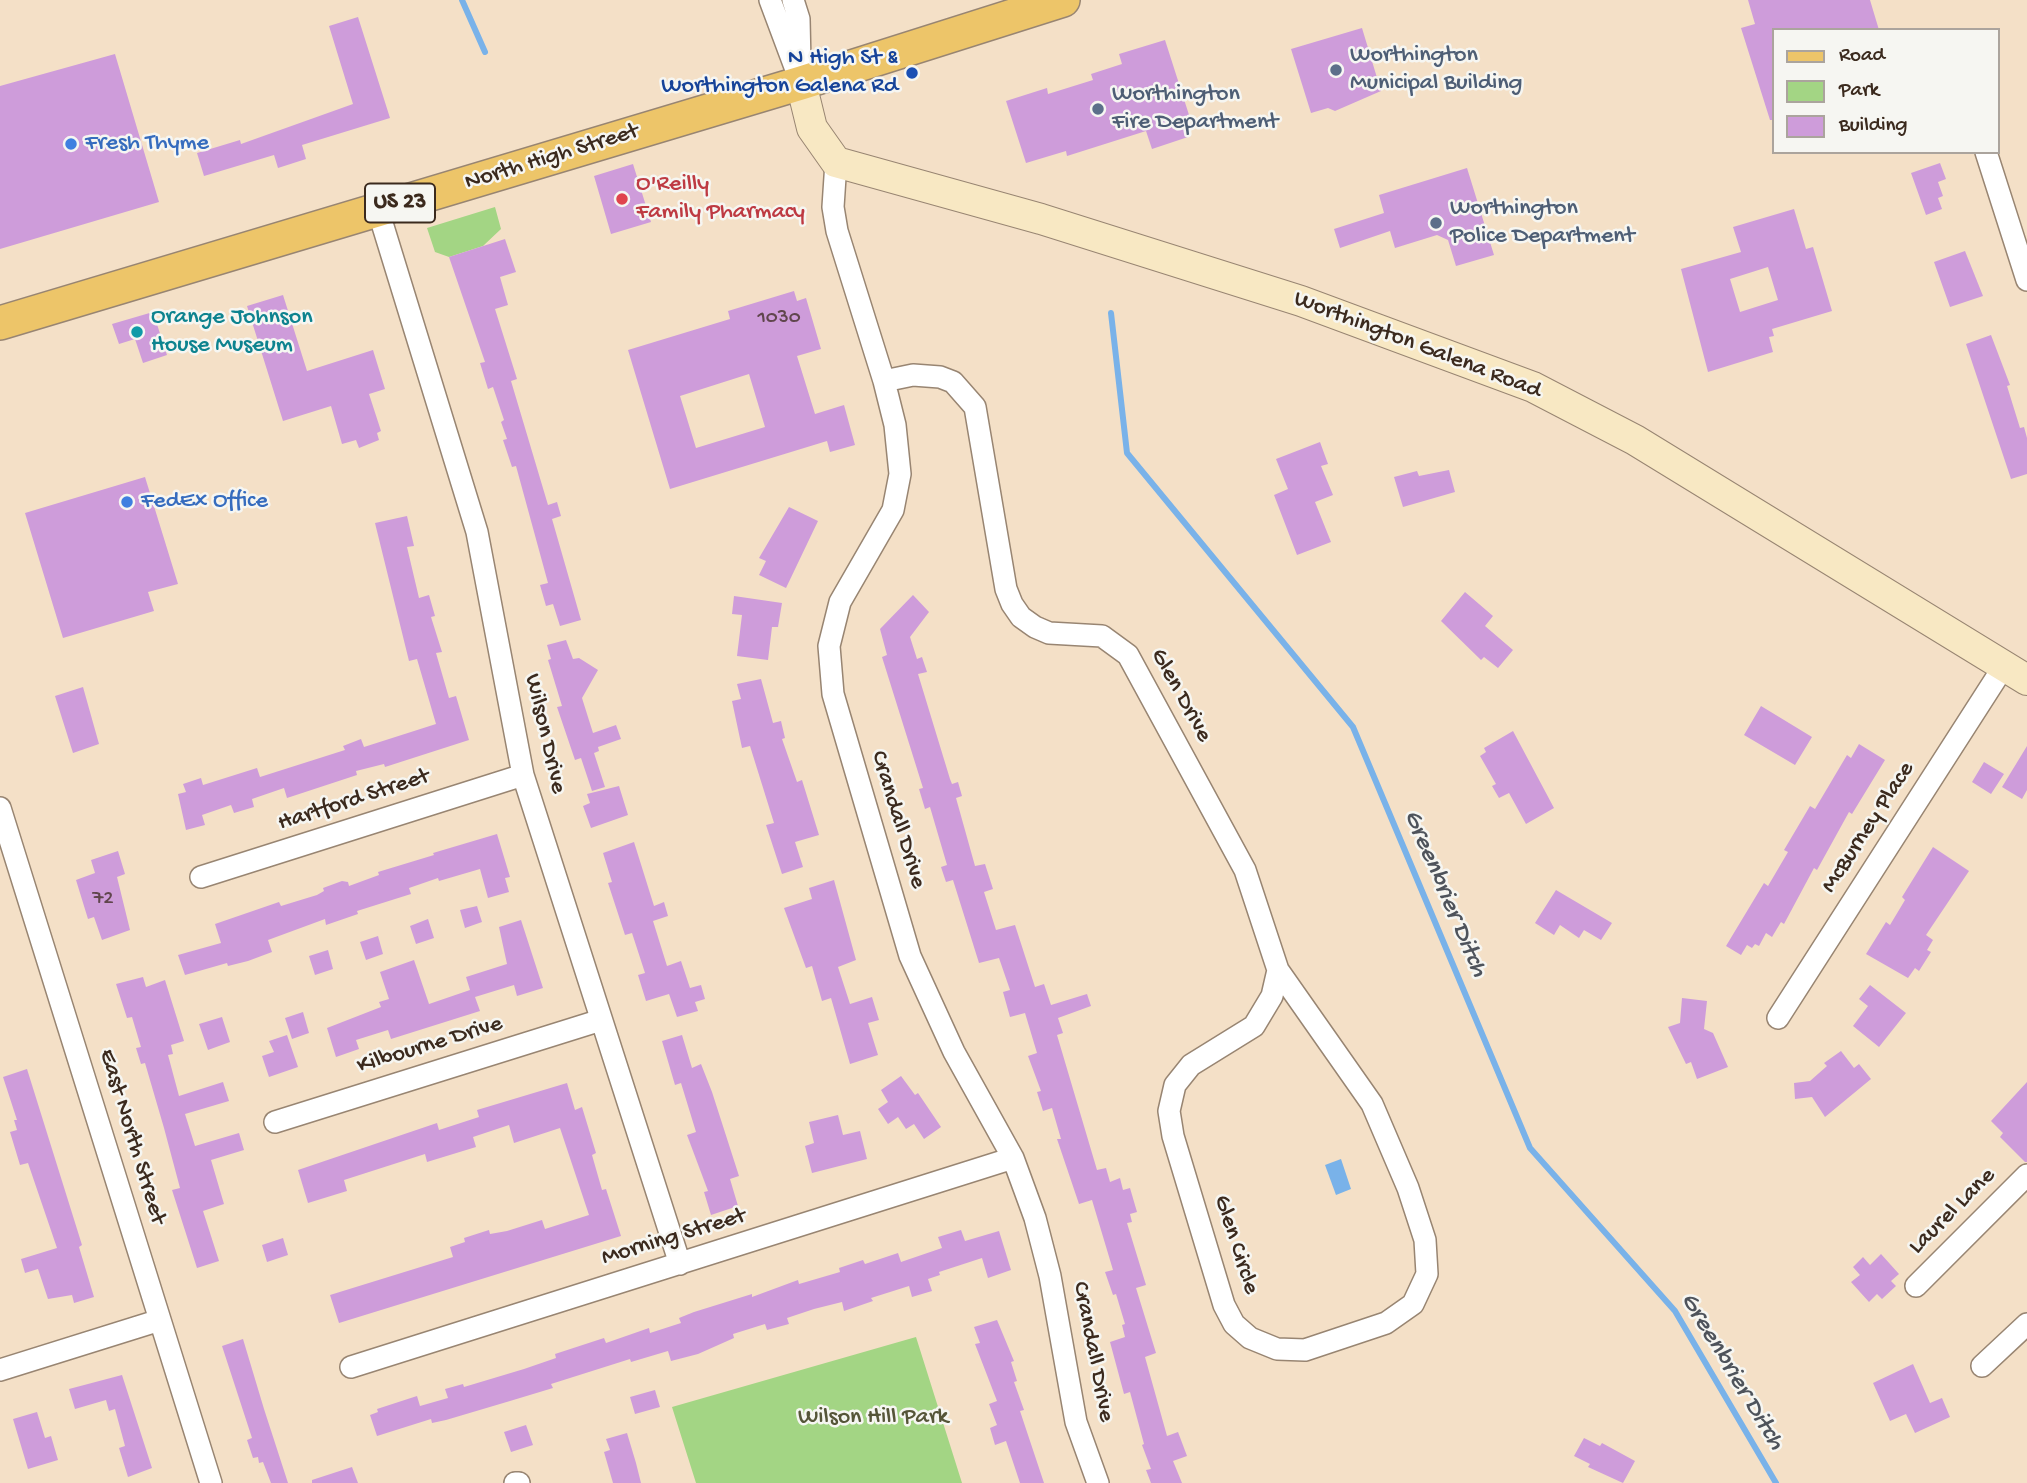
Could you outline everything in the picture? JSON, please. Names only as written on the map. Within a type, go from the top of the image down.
[{"type":"main road","name":"North High Street","points":[[0,323],[801,83],[1063,0]]},
{"type":"street","points":[[770,0],[801,83],[812,128],[836,162]]},
{"type":"street","points":[[793,0],[799,19],[801,83]]},
{"type":"street","points":[[1987,154],[2027,281]]},
{"type":"street","name":"Crandall Drive","points":[[836,162],[833,207],[837,231],[884,381],[899,449],[898,492],[893,510],[840,602],[829,646],[833,694],[910,956],[954,1052],[1013,1158],[1035,1218],[1050,1276],[1076,1422],[1098,1483]]},
{"type":"street","name":"Worthington Galena Road","points":[[836,162],[1041,219],[1301,301],[1533,387],[1636,440],[2016,673]]},
{"type":"street","name":"Wilson Drive","points":[[378,210],[477,532],[523,775],[680,1264]]},
{"type":"street","name":"Glen Drive","points":[[884,381],[913,375],[940,377],[953,382],[975,407],[1006,589],[1012,604],[1021,617],[1035,627],[1049,633],[1102,636],[1128,656],[1245,870],[1278,970]]},
{"type":"street","name":"McBurney Place","points":[[1778,1018],[2016,673]]},
{"type":"street","name":"Hartford Street","points":[[201,877],[523,775]]},
{"type":"street","name":"East North Street","points":[[0,808],[6,851],[211,1483]]},
{"type":"street","name":"Glen Circle","points":[[1278,970],[1372,1104],[1408,1188],[1424,1240],[1427,1274],[1413,1304],[1386,1324],[1305,1350],[1277,1349],[1250,1338],[1234,1324],[1224,1305],[1173,1136],[1169,1111],[1175,1085],[1191,1065],[1254,1026],[1272,996],[1278,970]]},
{"type":"street","name":"Kilbourne Drive","points":[[275,1122],[601,1020]]},
{"type":"street","name":"Morning Street","points":[[351,1367],[1013,1158]]},
{"type":"street","name":"Laurel Lane","points":[[1916,1286],[2027,1175]]},
{"type":"street","points":[[0,1370],[160,1320]]},
{"type":"street","points":[[1982,1366],[2027,1324]]},
{"type":"green space","points":[[495,207],[501,229],[483,246],[449,257],[435,252],[427,228]]},
{"type":"green space","name":"Wilson Hill Park","points":[[916,1337],[962,1483],[696,1483],[672,1407]]},
{"type":"water","points":[[1341,1159],[1351,1189],[1336,1195],[1325,1165]]},
{"type":"building","points":[[1748,0],[1870,0],[1878,28],[1772,28],[1770,120],[1741,28],[1755,24]]},
{"type":"building","points":[[358,17],[390,118],[302,145],[306,159],[278,168],[274,155],[204,176],[197,153],[240,140],[241,144],[353,104],[329,26]]},
{"type":"building","name":"Worthington Municipal Building","points":[[1362,28],[1381,91],[1335,111],[1328,108],[1311,113],[1291,49]]},
{"type":"building","name":"Worthington Fire Department","points":[[1165,40],[1190,118],[1186,120],[1191,136],[1152,149],[1146,131],[1067,156],[1066,151],[1026,163],[1006,101],[1047,88],[1048,94],[1093,80],[1091,74],[1122,64],[1119,54]]},
{"type":"building","name":"Fresh Thyme","points":[[115,54],[159,202],[0,249],[0,86]]},
{"type":"building","points":[[1940,163],[1946,179],[1938,182],[1943,196],[1938,198],[1942,209],[1926,215],[1911,173]]},
{"type":"building","name":"O'Reilly Family Pharmacy","points":[[633,164],[651,222],[611,234],[594,176]]},
{"type":"building","name":"Worthington Police Department","points":[[1467,168],[1494,255],[1456,266],[1448,240],[1437,235],[1395,248],[1390,231],[1340,248],[1334,229],[1384,213],[1379,195]]},
{"type":"building","points":[[1794,209],[1806,249],[1813,247],[1832,311],[1772,329],[1774,336],[1769,337],[1773,352],[1708,372],[1681,269],[1741,252],[1733,227]],"holes":[[[1768,267],[1778,300],[1740,312],[1730,279]]]},
{"type":"building","points":[[505,239],[516,272],[500,277],[508,305],[495,309],[517,379],[511,381],[548,505],[557,502],[561,516],[552,519],[581,620],[560,626],[553,604],[546,606],[540,585],[548,583],[516,466],[512,467],[503,440],[507,439],[501,422],[504,420],[493,387],[488,389],[480,363],[485,362],[449,257]]},
{"type":"building","points":[[1965,251],[1983,296],[1950,307],[1934,262]]},
{"type":"building","points":[[794,291],[797,301],[806,298],[821,349],[797,356],[815,414],[844,405],[855,445],[830,452],[827,441],[670,489],[628,350],[730,319],[728,311]],"holes":[[[749,374],[765,427],[696,448],[680,396]]]},
{"type":"building","points":[[283,295],[307,371],[373,350],[385,389],[369,394],[381,431],[377,433],[379,440],[359,448],[356,440],[342,444],[331,406],[283,421],[247,306]]},
{"type":"building","name":"Orange Johnson House Museum","points":[[153,312],[167,355],[143,363],[135,339],[119,344],[112,324]]},
{"type":"building","points":[[1991,335],[2010,385],[2007,386],[2020,428],[2024,427],[2027,438],[2027,474],[2011,479],[1966,344]]},
{"type":"building","points":[[1320,442],[1328,464],[1321,466],[1333,495],[1315,502],[1331,542],[1297,555],[1274,495],[1288,489],[1276,459]]},
{"type":"building","points":[[1449,470],[1455,492],[1403,507],[1394,477],[1417,471],[1419,476]]},
{"type":"building","points":[[145,477],[178,584],[148,592],[154,611],[63,638],[25,513]]},
{"type":"building","points":[[789,507],[818,521],[786,588],[759,575],[766,561],[759,558]]},
{"type":"building","points":[[407,516],[414,546],[407,547],[419,598],[429,595],[435,616],[431,617],[442,652],[436,653],[449,698],[456,696],[469,740],[385,767],[384,764],[356,771],[357,775],[287,798],[284,788],[252,799],[254,807],[234,813],[231,805],[202,815],[205,825],[186,830],[178,794],[186,792],[183,784],[201,778],[203,785],[257,768],[260,777],[345,750],[343,746],[361,739],[364,747],[436,724],[417,659],[409,661],[375,523]]},
{"type":"building","points":[[1465,592],[1493,616],[1485,626],[1513,650],[1498,668],[1484,657],[1481,660],[1441,621]]},
{"type":"building","points":[[913,595],[929,612],[910,637],[917,659],[922,657],[927,672],[918,674],[950,779],[952,784],[958,782],[962,796],[956,798],[975,866],[985,864],[993,889],[984,892],[996,930],[1015,925],[1035,987],[1044,984],[1051,1005],[1087,994],[1091,1006],[1058,1018],[1063,1033],[1057,1035],[1097,1170],[1106,1168],[1110,1182],[1120,1178],[1123,1190],[1130,1188],[1137,1212],[1130,1214],[1132,1222],[1127,1223],[1146,1285],[1136,1288],[1156,1353],[1145,1357],[1167,1436],[1178,1432],[1187,1456],[1173,1461],[1182,1483],[1151,1483],[1146,1470],[1151,1469],[1142,1445],[1144,1444],[1130,1392],[1124,1394],[1110,1342],[1125,1337],[1122,1325],[1125,1324],[1116,1294],[1113,1295],[1105,1272],[1113,1270],[1092,1200],[1079,1204],[1057,1139],[1061,1139],[1052,1108],[1043,1111],[1037,1092],[1041,1091],[1028,1056],[1037,1053],[1025,1013],[1010,1017],[1003,992],[1010,990],[999,958],[979,963],[953,880],[946,882],[941,867],[947,865],[930,807],[925,809],[919,789],[923,788],[882,657],[887,655],[880,629]]},
{"type":"building","points":[[734,596],[782,603],[778,627],[772,627],[768,660],[737,656],[742,615],[732,614]]},
{"type":"building","points":[[566,640],[573,659],[579,658],[598,670],[582,698],[593,733],[616,725],[621,739],[598,747],[599,751],[594,753],[605,787],[592,791],[581,758],[575,760],[557,707],[562,706],[548,660],[551,659],[547,645]]},
{"type":"building","points":[[761,679],[773,723],[781,721],[785,738],[782,739],[797,782],[802,780],[819,835],[795,842],[803,867],[782,874],[766,825],[774,823],[750,746],[742,748],[732,701],[741,699],[737,684]]},
{"type":"building","points":[[83,687],[99,744],[73,753],[55,696]]},
{"type":"building","points":[[1761,706],[1812,737],[1795,765],[1744,735]]},
{"type":"building","points":[[1513,731],[1554,808],[1526,824],[1509,793],[1499,798],[1492,786],[1496,784],[1480,756],[1486,752],[1484,748]]},
{"type":"building","points":[[1859,744],[1885,760],[1852,814],[1849,812],[1817,870],[1814,868],[1784,924],[1781,922],[1772,937],[1766,933],[1759,946],[1755,944],[1752,948],[1747,945],[1741,955],[1726,946],[1764,883],[1768,886],[1788,852],[1784,850],[1810,806],[1815,809],[1847,755],[1851,758]]},
{"type":"building","points":[[2027,746],[2027,790],[2022,799],[2002,787]]},
{"type":"building","points":[[1984,762],[2004,774],[1991,794],[1972,782]]},
{"type":"building","points":[[619,786],[628,815],[591,828],[583,806],[590,803],[587,794]]},
{"type":"building","points":[[497,834],[510,877],[505,878],[509,892],[488,898],[480,869],[439,881],[438,878],[409,888],[411,894],[357,911],[358,914],[326,925],[325,919],[268,940],[272,952],[248,961],[228,966],[227,963],[185,975],[178,955],[221,943],[215,924],[279,902],[281,906],[317,895],[324,891],[323,888],[342,881],[348,882],[349,886],[379,875],[378,872]]},
{"type":"building","points":[[634,842],[654,906],[664,902],[668,916],[653,921],[667,966],[681,961],[690,988],[701,985],[705,999],[695,1002],[698,1011],[677,1017],[669,994],[646,1001],[638,975],[645,973],[632,933],[625,935],[608,883],[612,882],[603,853]]},
{"type":"building","points":[[1933,847],[1969,871],[1926,935],[1933,940],[1927,950],[1931,952],[1919,971],[1915,968],[1908,978],[1866,954],[1886,922],[1890,925],[1905,900],[1902,897]]},
{"type":"building","points":[[118,851],[125,874],[117,877],[130,930],[102,940],[94,917],[88,919],[76,880],[95,873],[91,860]]},
{"type":"building","points":[[834,880],[856,960],[838,967],[850,1004],[872,997],[879,1020],[868,1023],[878,1055],[850,1064],[831,998],[822,1001],[812,966],[806,968],[784,908],[812,899],[809,888]]},
{"type":"building","points":[[1556,890],[1612,923],[1601,940],[1584,930],[1579,938],[1560,925],[1554,935],[1535,923]]},
{"type":"building","points":[[477,906],[482,922],[465,928],[460,910]]},
{"type":"building","points":[[428,919],[434,938],[416,944],[410,926]]},
{"type":"building","points":[[521,920],[543,988],[517,996],[514,985],[475,997],[480,1011],[391,1039],[388,1030],[356,1040],[359,1049],[336,1057],[327,1028],[381,1007],[379,1002],[389,999],[380,972],[414,960],[429,1004],[470,990],[466,977],[507,964],[499,927]]},
{"type":"building","points":[[378,936],[383,954],[366,960],[360,942]]},
{"type":"building","points":[[328,950],[333,969],[315,975],[309,956]]},
{"type":"building","points":[[143,977],[146,987],[165,980],[184,1041],[171,1045],[173,1054],[168,1055],[179,1096],[223,1082],[229,1101],[185,1114],[195,1146],[239,1133],[244,1150],[211,1160],[224,1204],[203,1211],[219,1261],[197,1268],[172,1190],[180,1188],[164,1128],[145,1063],[141,1064],[136,1048],[141,1047],[132,1017],[127,1018],[116,984]]},
{"type":"building","points":[[1870,985],[1906,1013],[1879,1047],[1853,1026],[1868,1006],[1859,999]]},
{"type":"building","points":[[1682,998],[1707,1001],[1704,1029],[1713,1033],[1728,1067],[1697,1079],[1691,1062],[1686,1064],[1668,1027],[1680,1023]]},
{"type":"building","points":[[303,1012],[309,1033],[292,1039],[285,1018]]},
{"type":"building","points":[[222,1017],[230,1042],[208,1050],[199,1024]]},
{"type":"building","points":[[287,1035],[298,1067],[269,1077],[262,1056],[274,1052],[269,1041]]},
{"type":"building","points":[[682,1035],[692,1068],[701,1064],[739,1176],[730,1179],[738,1206],[711,1215],[704,1192],[708,1191],[687,1135],[696,1132],[681,1083],[675,1085],[662,1041]]},
{"type":"building","points":[[1841,1051],[1854,1068],[1859,1064],[1871,1079],[1825,1117],[1812,1097],[1795,1099],[1794,1083],[1810,1081],[1827,1066],[1824,1063]]},
{"type":"building","points":[[27,1069],[82,1245],[79,1247],[94,1297],[74,1303],[72,1295],[48,1299],[38,1269],[25,1273],[21,1259],[57,1248],[28,1163],[20,1165],[10,1132],[17,1130],[14,1120],[17,1120],[3,1077]]},
{"type":"building","points":[[901,1076],[915,1095],[918,1093],[941,1127],[924,1139],[914,1124],[906,1129],[898,1117],[888,1124],[878,1109],[888,1102],[881,1090]]},
{"type":"building","points":[[2027,1082],[2025,1162],[2000,1137],[2003,1133],[1991,1121]]},
{"type":"building","points":[[567,1083],[575,1110],[582,1107],[596,1153],[592,1155],[602,1190],[606,1189],[621,1236],[339,1323],[330,1295],[453,1257],[450,1247],[465,1242],[464,1238],[489,1230],[490,1234],[507,1231],[542,1220],[545,1229],[589,1215],[560,1128],[514,1143],[509,1125],[473,1137],[476,1147],[427,1162],[425,1154],[344,1180],[347,1191],[308,1203],[298,1170],[437,1123],[439,1130],[479,1117],[477,1110]]},
{"type":"building","points":[[838,1115],[843,1135],[860,1131],[867,1159],[812,1173],[805,1146],[814,1143],[809,1122]]},
{"type":"building","points":[[961,1230],[965,1241],[999,1231],[1011,1270],[988,1278],[982,1258],[939,1272],[940,1275],[928,1279],[932,1291],[912,1297],[909,1286],[871,1298],[873,1301],[844,1311],[842,1302],[814,1309],[787,1318],[789,1324],[767,1330],[765,1324],[733,1334],[734,1338],[698,1354],[671,1361],[668,1351],[631,1362],[630,1359],[551,1384],[553,1388],[446,1420],[432,1423],[431,1419],[377,1436],[370,1415],[378,1412],[377,1409],[417,1396],[420,1406],[448,1398],[445,1389],[463,1384],[464,1387],[524,1369],[556,1358],[555,1354],[604,1338],[606,1343],[649,1328],[650,1333],[681,1323],[679,1318],[694,1312],[752,1294],[752,1297],[798,1280],[799,1284],[840,1272],[839,1268],[863,1260],[865,1264],[898,1253],[901,1262],[942,1248],[938,1237]]},
{"type":"building","points":[[283,1238],[288,1255],[267,1262],[262,1245]]},
{"type":"building","points":[[1881,1254],[1899,1274],[1891,1281],[1896,1286],[1882,1299],[1877,1294],[1869,1302],[1851,1282],[1860,1275],[1853,1267],[1863,1257],[1870,1265]]},
{"type":"building","points":[[997,1320],[1014,1361],[1011,1362],[1017,1381],[1014,1382],[1024,1410],[1020,1411],[1044,1483],[1020,1483],[1006,1441],[995,1445],[990,1428],[997,1425],[989,1404],[997,1401],[975,1344],[980,1343],[974,1327]]},
{"type":"building","points":[[243,1339],[288,1483],[271,1483],[263,1462],[259,1463],[258,1457],[253,1458],[247,1440],[252,1438],[222,1346]]},
{"type":"building","points":[[1913,1364],[1930,1403],[1942,1398],[1950,1417],[1915,1433],[1906,1414],[1890,1421],[1873,1383]]},
{"type":"building","points":[[122,1375],[152,1468],[128,1477],[119,1448],[125,1446],[115,1409],[109,1411],[106,1400],[75,1409],[69,1389]]},
{"type":"building","points":[[655,1390],[660,1407],[635,1414],[630,1397]]},
{"type":"building","points":[[37,1412],[45,1438],[51,1436],[58,1460],[28,1469],[13,1419]]},
{"type":"building","points":[[526,1425],[533,1445],[511,1452],[504,1432]]},
{"type":"building","points":[[627,1433],[641,1483],[613,1483],[604,1452],[610,1450],[606,1439]]},
{"type":"building","points":[[1584,1438],[1600,1446],[1602,1443],[1635,1461],[1623,1483],[1588,1467],[1590,1464],[1574,1456]]},
{"type":"building","points":[[352,1467],[358,1483],[312,1483],[312,1480]]},
{"type":"waterway","name":"Greenbrier Ditch","points":[[462,0],[485,52]]},
{"type":"waterway","name":"Greenbrier Ditch","points":[[1111,313],[1127,453],[1353,727],[1530,1148],[1675,1311],[1776,1483]]},
{"type":"place","name":"Worthington Municipal Building","points":[[1336,70]]},
{"type":"place","name":"N High St & Worthington Galena Rd","points":[[912,73]]},
{"type":"place","name":"Worthington Fire Department","points":[[1098,109]]},
{"type":"place","name":"Fresh Thyme","points":[[71,144]]},
{"type":"place","name":"O'Reilly Family Pharmacy","points":[[622,199]]},
{"type":"place","name":"Worthington Police Department","points":[[1436,223]]},
{"type":"place","name":"Orange Johnson House Museum","points":[[137,332]]},
{"type":"place","name":"FedEx Office","points":[[127,502]]}]
